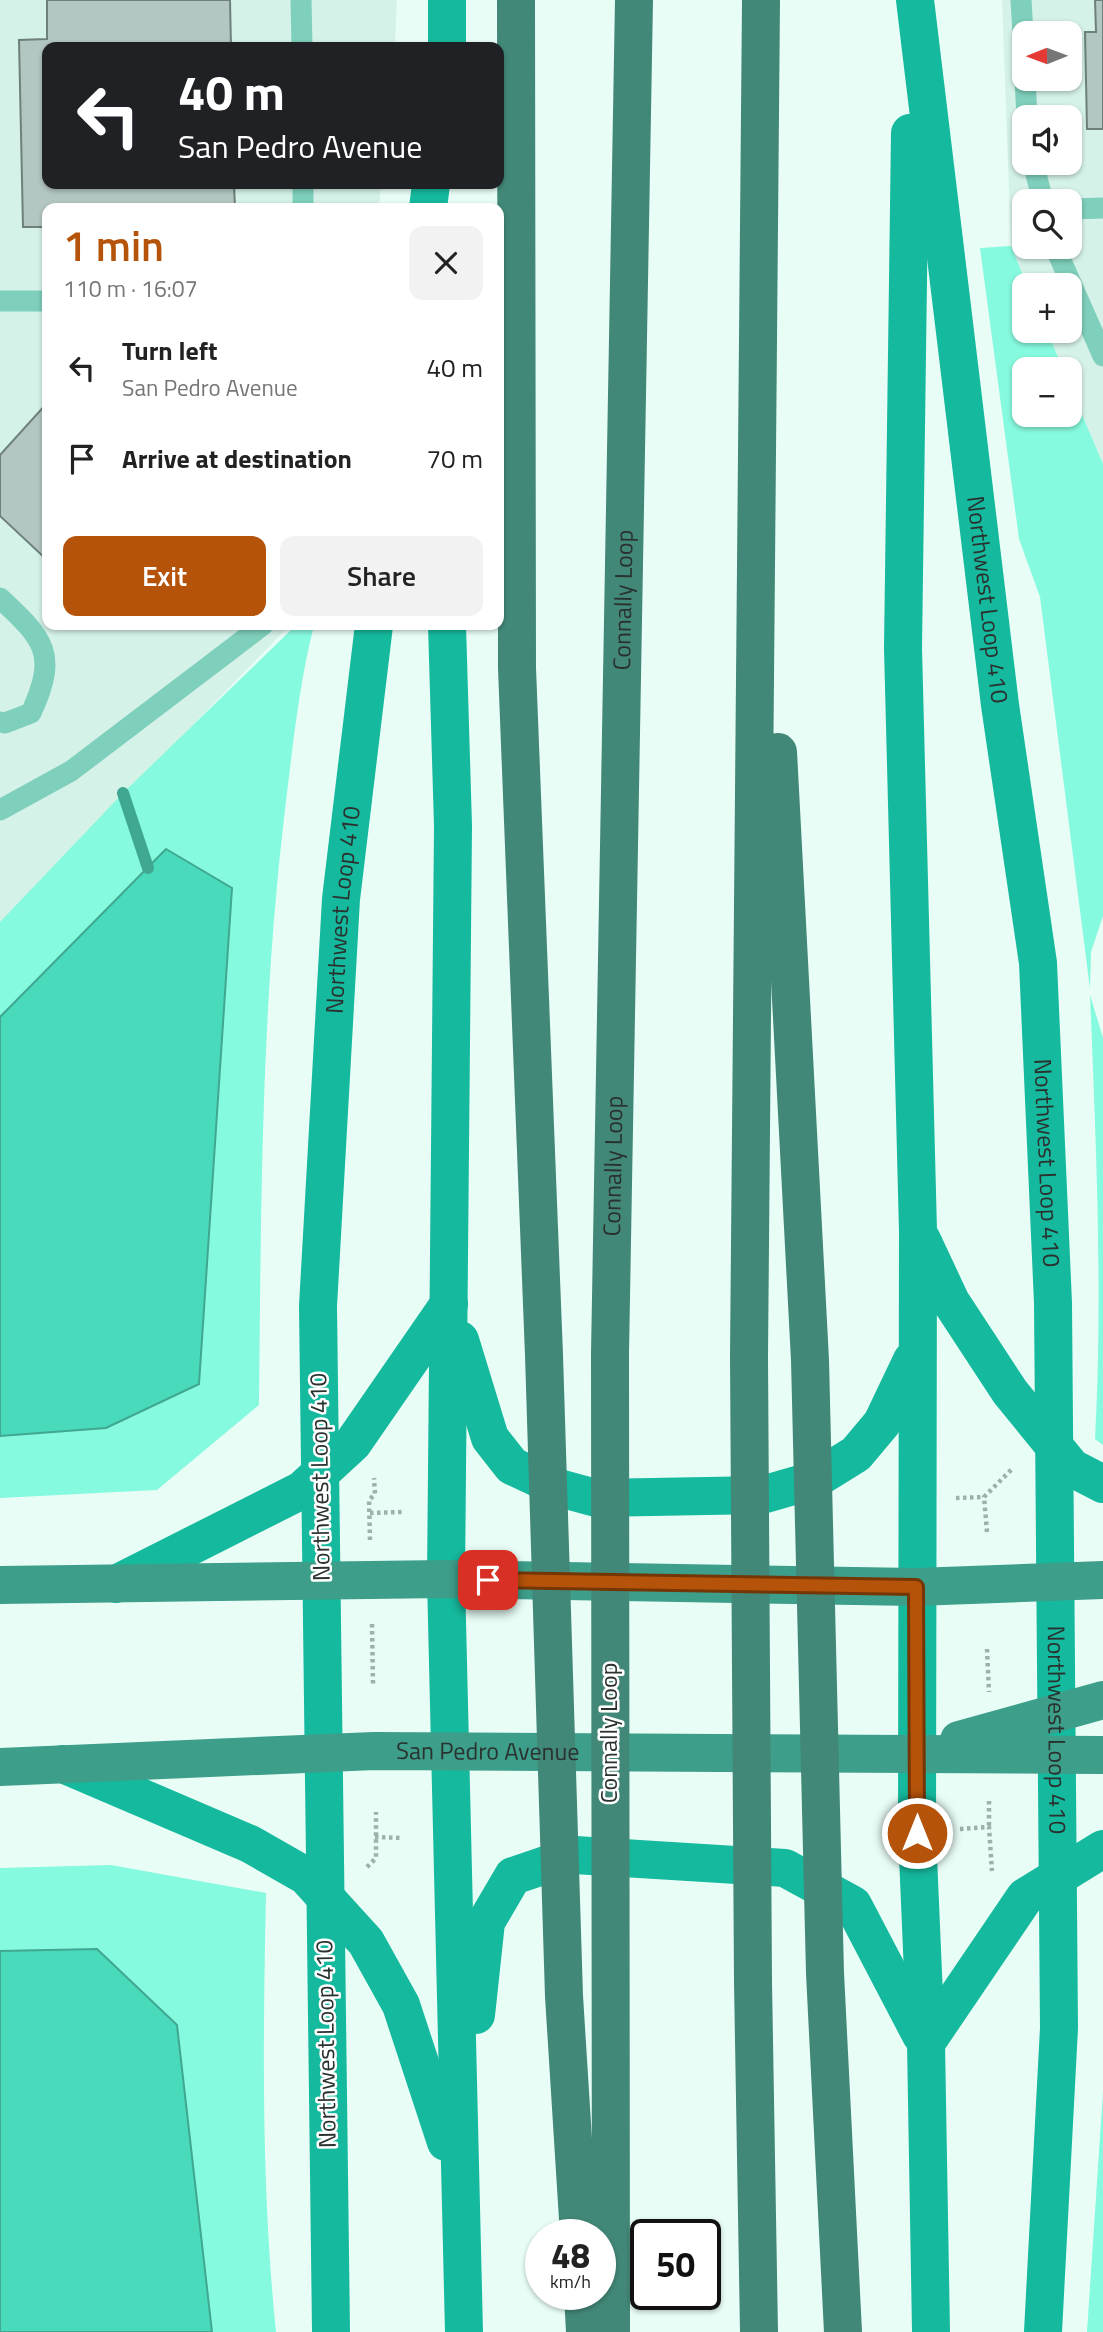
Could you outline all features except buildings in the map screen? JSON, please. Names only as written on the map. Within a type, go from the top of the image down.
[{"type":"highway","points":[[516,0],[517,668],[544,1355],[564,1996],[578,2219]]},
{"type":"highway","name":"Connally Loop","points":[[611,2332],[610,1354],[634,0]]},
{"type":"highway","points":[[759,2332],[748,1357],[761,0]]},
{"type":"highway","points":[[758,376],[810,1360],[825,1973],[843,2332]]},
{"type":"highway","points":[[584,2310],[585,2332]]},
{"type":"main road","points":[[447,0],[447,42]]},
{"type":"main road","name":"Northwest Loop 410","points":[[913,0],[903,648],[918,1231],[917,1844],[926,2043],[931,2332]]},
{"type":"main road","name":"Northwest Loop 410","points":[[913,0],[1000,705],[1038,963],[1053,1303],[1059,2028],[1043,2332]]},
{"type":"main road","name":"Northwest Loop 410","points":[[331,2332],[318,1306],[341,899],[373,630]]},
{"type":"main road","points":[[447,630],[453,826],[446,1579],[458,2180],[464,2332]]},
{"type":"main road","points":[[918,1231],[951,1302],[1010,1392],[1072,1468],[1103,1484]]},
{"type":"main road","points":[[449,1304],[490,1438],[497,1448],[512,1466],[559,1488],[596,1498],[762,1495],[814,1480],[856,1454],[882,1423],[916,1351]]},
{"type":"main road","points":[[117,1584],[302,1490],[353,1443],[449,1304]]},
{"type":"main road","points":[[0,1585],[446,1579],[916,1587],[1103,1580]]},
{"type":"main road","points":[[917,1752],[1103,1700]]},
{"type":"main road","name":"San Pedro Avenue","points":[[0,1766],[450,1751],[1103,1755]]},
{"type":"main road","points":[[63,1765],[250,1844],[306,1876],[366,1942],[401,2005],[458,2180]]},
{"type":"main road","points":[[458,2180],[486,1922],[513,1876],[575,1856],[785,1868],[853,1905],[926,2043],[1025,1897],[1103,1849]]},
{"type":"lane","points":[[301,0],[302,42]]},
{"type":"lane","points":[[1021,0],[1022,21]]},
{"type":"lane","points":[[1082,209],[1103,208]]},
{"type":"lane","points":[[1060,259],[1103,356]]},
{"type":"lane","points":[[0,302],[42,301]]},
{"type":"lane","points":[[0,598],[19,615],[45,649],[45,683],[31,713],[5,723],[0,722]]},
{"type":"lane","points":[[0,810],[71,771],[256,630]]},
{"type":"path","points":[[952,1498],[984,1497],[1017,1464]]},
{"type":"path","points":[[984,1497],[987,1532]]},
{"type":"path","points":[[370,1513],[402,1512]]},
{"type":"path","points":[[372,1624],[373,1684]]},
{"type":"path","points":[[987,1649],[989,1704]]},
{"type":"path","points":[[989,1801],[992,1876]]},
{"type":"path","points":[[960,1829],[989,1827]]},
{"type":"path","points":[[375,1837],[403,1838]]},
{"type":"shaded area","points":[[0,0],[397,0],[395,42],[42,42],[42,189],[381,189],[379,203],[42,203],[42,630],[285,630],[0,924]]},
{"type":"shaded area","points":[[1002,0],[1103,0],[1103,464],[1082,415],[1082,357],[1058,357],[1052,343],[1082,343],[1082,273],[1022,273],[1016,259],[1082,259],[1082,189],[1012,189],[1012,248]]},
{"type":"shaded area","points":[[1011,246],[1012,259],[1016,259],[1022,273],[1012,273],[1012,343],[1052,343],[1058,357],[1012,357],[1012,427],[1082,427],[1082,415],[1103,464],[1103,916],[1091,952],[1090,989],[1040,597],[1019,539],[980,248]]},
{"type":"shaded area","points":[[291,630],[313,630],[293,745],[276,891],[264,1111],[259,1405],[157,1490],[0,1498],[0,922],[123,793]]},
{"type":"shaded area","points":[[166,849],[232,888],[199,1384],[106,1428],[0,1436],[0,1017]]},
{"type":"shaded area","points":[[1090,995],[1103,1038],[1103,1445],[1095,1439],[1099,1273]]},
{"type":"shaded area","points":[[111,1865],[266,1893],[265,2168],[276,2332],[0,2332],[0,1868]]},
{"type":"shaded area","points":[[97,1949],[177,2025],[212,2332],[0,2332],[0,1951]]},
{"type":"shaded area","points":[[1103,2092],[1103,2332],[1087,2332]]},
{"type":"waterway","points":[[123,793],[148,868]]},
{"type":"route","points":[[488,1580],[916,1587],[917,1833]]}]
